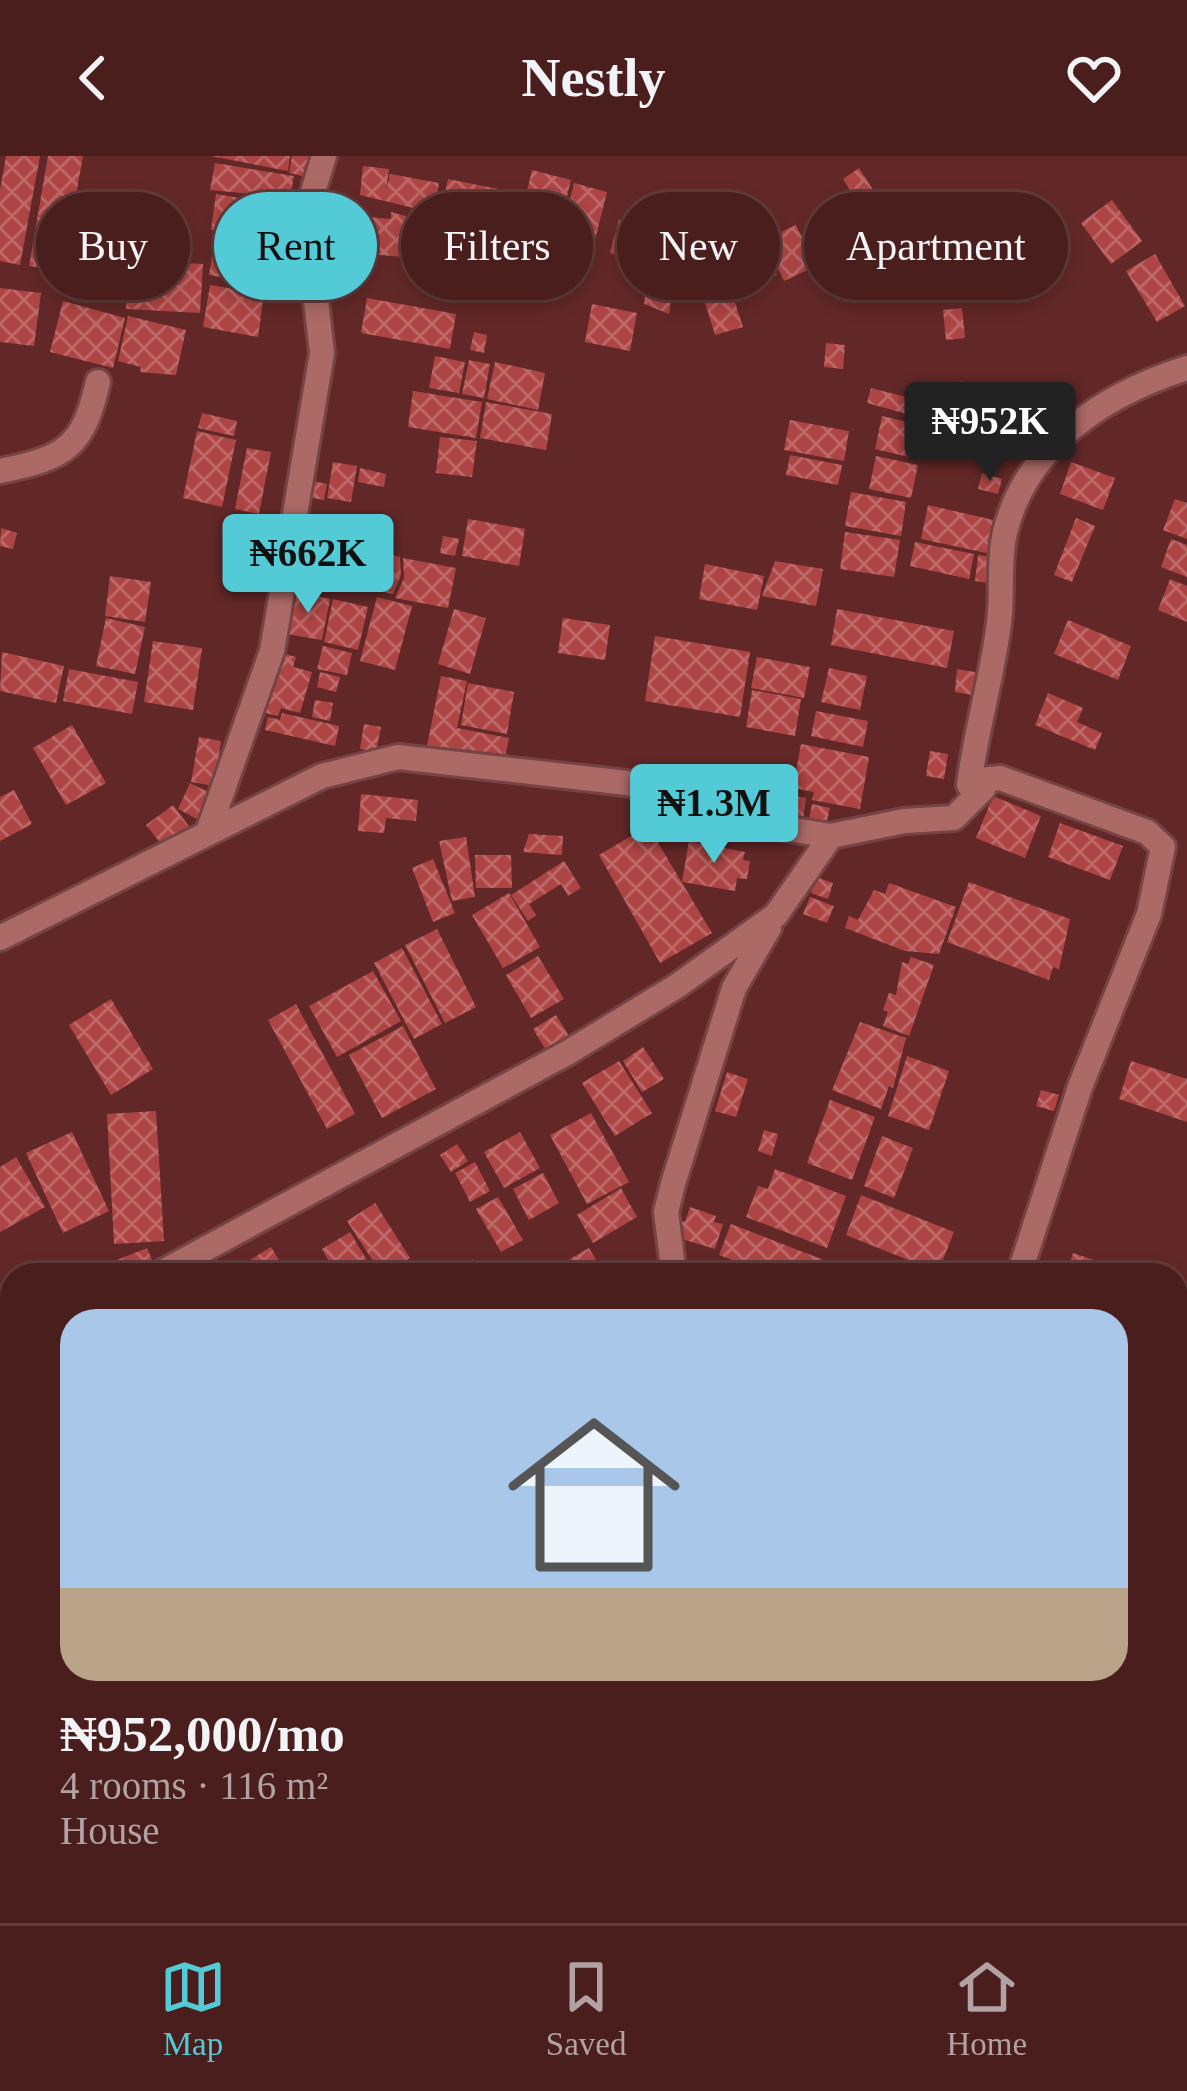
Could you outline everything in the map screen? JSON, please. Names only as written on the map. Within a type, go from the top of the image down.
[{"type":"street","points":[[209,829],[272,651],[322,352],[310,248],[312,195],[324,156]]},
{"type":"street","points":[[1023,1263],[1080,1087],[1148,914],[1163,847],[1147,832],[1024,784],[980,780],[969,785],[1000,618],[1004,536],[1013,504],[1054,442],[1092,411],[1187,368]]},
{"type":"street","points":[[0,472],[66,451],[88,428],[98,382]]},
{"type":"street","points":[[0,938],[322,776],[398,758],[627,783],[740,821],[832,836],[904,821],[954,818],[982,789],[980,780]]},
{"type":"street","points":[[673,1263],[667,1212],[673,1184],[734,988],[776,915],[832,836]]},
{"type":"street","points":[[179,1263],[567,1053],[677,986],[776,915]]},
{"type":"building","points":[[6,156],[40,156],[20,265],[0,261],[0,190]]},
{"type":"building","points":[[48,156],[83,156],[76,192],[42,192]]},
{"type":"building","points":[[211,156],[290,156],[288,171]]},
{"type":"building","points":[[292,156],[312,156],[307,177],[289,173]]},
{"type":"building","points":[[215,163],[294,176],[291,192],[210,190]]},
{"type":"building","points":[[363,166],[389,169],[386,190],[390,174],[439,183],[438,192],[401,192],[401,205],[377,199],[377,192],[360,192]]},
{"type":"building","points":[[859,168],[874,192],[852,192],[843,179]]},
{"type":"building","points":[[532,170],[571,180],[568,192],[527,192]]},
{"type":"building","points":[[448,179],[508,191],[508,192],[445,192]]},
{"type":"building","points":[[574,183],[607,192],[593,248],[593,192],[572,192]]},
{"type":"building","points":[[1112,200],[1142,241],[1111,264],[1081,223]]},
{"type":"building","points":[[391,212],[401,215],[401,257],[377,255],[377,218],[391,219]]},
{"type":"building","points":[[36,225],[36,267],[29,266]]},
{"type":"building","points":[[796,225],[804,241],[804,272],[784,281],[780,273],[780,232]]},
{"type":"building","points":[[617,227],[617,255],[610,253]]},
{"type":"building","points":[[1155,254],[1185,306],[1157,322],[1126,271]]},
{"type":"building","points":[[190,263],[203,264],[200,313],[126,309],[126,300],[190,300]]},
{"type":"building","points":[[210,285],[214,286],[214,300],[263,300],[258,337],[203,327]]},
{"type":"building","points":[[0,288],[36,292],[40,300],[34,346],[0,342]]},
{"type":"building","points":[[367,300],[456,314],[450,349],[361,333]]},
{"type":"building","points":[[644,300],[671,300],[669,314],[644,304]]},
{"type":"building","points":[[704,300],[734,300],[743,327],[715,335]]},
{"type":"building","points":[[63,301],[125,318],[113,368],[50,352]]},
{"type":"building","points":[[592,304],[637,313],[630,351],[585,342]]},
{"type":"building","points":[[962,308],[965,338],[946,340],[943,310]]},
{"type":"building","points":[[128,316],[186,330],[176,375],[140,372],[141,367],[118,361]]},
{"type":"building","points":[[474,332],[487,335],[484,353],[470,350]]},
{"type":"building","points":[[826,343],[845,345],[843,369],[824,367]]},
{"type":"building","points":[[435,356],[465,362],[459,393],[429,388]]},
{"type":"building","points":[[469,360],[490,364],[484,398],[462,394]]},
{"type":"building","points":[[495,362],[545,373],[538,410],[487,399]]},
{"type":"building","points":[[960,381],[985,393],[976,412],[951,400]]},
{"type":"building","points":[[871,388],[914,399],[910,415],[867,403]]},
{"type":"building","points":[[413,391],[482,402],[476,438],[408,427]]},
{"type":"building","points":[[486,402],[552,414],[546,450],[480,438]]},
{"type":"building","points":[[202,413],[237,421],[234,436],[198,428]]},
{"type":"building","points":[[882,416],[924,426],[917,459],[875,449]]},
{"type":"building","points":[[790,420],[849,431],[844,461],[784,450]]},
{"type":"building","points":[[931,425],[966,432],[964,449],[928,442]]},
{"type":"building","points":[[197,431],[236,440],[222,507],[183,498]]},
{"type":"building","points":[[440,437],[477,441],[472,477],[436,473]]},
{"type":"building","points":[[247,448],[271,452],[259,514],[235,509]]},
{"type":"building","points":[[790,455],[842,465],[838,485],[786,475]]},
{"type":"building","points":[[876,456],[918,465],[911,498],[869,489]]},
{"type":"building","points":[[333,462],[357,466],[351,502],[327,498]]},
{"type":"building","points":[[1071,462],[1115,478],[1103,510],[1060,494]]},
{"type":"building","points":[[360,468],[386,474],[384,487],[358,482]]},
{"type":"building","points":[[982,473],[1002,479],[998,494],[978,489]]},
{"type":"building","points":[[304,479],[327,484],[324,500],[301,496]]},
{"type":"building","points":[[851,492],[906,502],[901,536],[845,526]]},
{"type":"building","points":[[1175,499],[1187,503],[1187,539],[1163,530]]},
{"type":"building","points":[[928,505],[998,521],[991,554],[921,539]]},
{"type":"building","points":[[1076,518],[1095,526],[1072,582],[1054,575]]},
{"type":"building","points":[[468,519],[525,529],[519,566],[462,556]]},
{"type":"building","points":[[1,528],[17,533],[13,549],[0,546]]},
{"type":"building","points":[[845,532],[900,540],[894,577],[840,569]]},
{"type":"building","points":[[298,536],[342,542],[335,592],[292,586]]},
{"type":"building","points":[[443,536],[459,539],[455,556],[440,553]]},
{"type":"building","points":[[1171,539],[1187,545],[1187,577],[1161,567]]},
{"type":"building","points":[[915,542],[974,554],[969,579],[910,566]]},
{"type":"building","points":[[348,546],[400,557],[401,575],[393,594],[340,583]]},
{"type":"building","points":[[978,555],[999,558],[995,584],[975,581]]},
{"type":"building","points":[[403,558],[456,568],[448,608],[395,598],[404,578]]},
{"type":"building","points":[[775,561],[823,569],[816,606],[762,596]]},
{"type":"building","points":[[705,564],[764,576],[757,610],[699,599]]},
{"type":"building","points":[[110,576],[151,582],[145,622],[105,616]]},
{"type":"building","points":[[1170,579],[1187,586],[1187,622],[1158,610]]},
{"type":"building","points":[[294,592],[330,599],[322,640],[286,634]]},
{"type":"building","points":[[377,597],[412,606],[395,670],[360,661]]},
{"type":"building","points":[[333,599],[368,607],[358,650],[324,642]]},
{"type":"building","points":[[454,609],[486,618],[470,674],[438,664]]},
{"type":"building","points":[[837,609],[954,631],[947,668],[831,645]]},
{"type":"building","points":[[106,618],[145,627],[135,674],[96,666]]},
{"type":"building","points":[[563,618],[610,625],[605,660],[558,653]]},
{"type":"building","points":[[1068,620],[1131,646],[1118,680],[1054,654]]},
{"type":"building","points":[[655,636],[750,652],[740,717],[645,701]]},
{"type":"building","points":[[153,641],[202,648],[193,710],[144,702]]},
{"type":"building","points":[[323,646],[352,653],[347,675],[317,669]]},
{"type":"building","points":[[2,652],[64,666],[56,703],[0,691]]},
{"type":"building","points":[[278,652],[296,657],[293,667],[312,672],[300,713],[281,708],[278,716],[261,712]]},
{"type":"building","points":[[757,657],[810,667],[804,698],[751,688]]},
{"type":"building","points":[[829,668],[867,676],[860,710],[821,702]]},
{"type":"building","points":[[69,669],[138,682],[132,714],[63,701]]},
{"type":"building","points":[[957,669],[975,672],[972,695],[955,692]]},
{"type":"building","points":[[320,672],[340,677],[336,692],[317,687]]},
{"type":"building","points":[[441,676],[467,681],[457,728],[509,738],[504,762],[427,746]]},
{"type":"building","points":[[468,683],[514,692],[507,734],[461,725]]},
{"type":"building","points":[[752,690],[801,699],[795,736],[746,727]]},
{"type":"building","points":[[1048,693],[1083,708],[1077,722],[1102,733],[1095,750],[1035,725]]},
{"type":"building","points":[[315,700],[333,703],[330,721],[312,717]]},
{"type":"building","points":[[816,711],[868,721],[863,747],[811,736]]},
{"type":"building","points":[[282,713],[339,726],[335,746],[265,730],[268,717],[280,720]]},
{"type":"building","points":[[364,724],[381,727],[376,752],[360,749]]},
{"type":"building","points":[[72,725],[106,783],[66,805],[33,748]]},
{"type":"building","points":[[199,737],[221,741],[214,786],[191,782]]},
{"type":"building","points":[[801,744],[869,757],[860,809],[812,800],[814,792],[793,788]]},
{"type":"building","points":[[930,751],[948,754],[944,779],[926,776]]},
{"type":"building","points":[[190,783],[212,794],[199,820],[178,809]]},
{"type":"building","points":[[14,790],[32,824],[0,841],[0,797]]},
{"type":"building","points":[[361,794],[418,800],[416,821],[386,818],[384,833],[358,831]]},
{"type":"building","points":[[787,795],[806,798],[803,820],[783,817]]},
{"type":"building","points":[[993,796],[1041,816],[1025,858],[976,838]]},
{"type":"building","points":[[812,804],[830,808],[825,828],[808,825]]},
{"type":"building","points":[[173,805],[191,829],[165,849],[146,825]]},
{"type":"building","points":[[1060,823],[1123,846],[1110,880],[1048,857]]},
{"type":"building","points":[[648,826],[712,933],[660,963],[599,855]]},
{"type":"building","points":[[529,834],[563,836],[562,855],[523,852]]},
{"type":"building","points":[[466,837],[475,897],[452,901],[439,841]]},
{"type":"building","points":[[689,841],[745,852],[743,860],[750,861],[747,879],[737,878],[735,891],[682,882]]},
{"type":"building","points":[[475,855],[511,855],[512,888],[476,888]]},
{"type":"building","points":[[433,859],[455,913],[433,922],[412,868]]},
{"type":"building","points":[[564,861],[581,888],[568,896],[561,884],[529,904],[536,915],[528,921],[511,895]]},
{"type":"building","points":[[816,877],[833,883],[828,899],[811,893]]},
{"type":"building","points":[[969,882],[1070,919],[1059,969],[1053,967],[1049,980],[947,942]]},
{"type":"building","points":[[889,883],[956,907],[939,954],[905,951],[845,928],[849,916],[858,920],[874,890],[885,894]]},
{"type":"building","points":[[509,893],[540,947],[503,968],[472,915]]},
{"type":"building","points":[[810,897],[834,906],[827,923],[803,914]]},
{"type":"building","points":[[437,929],[476,1007],[445,1023],[405,945]]},
{"type":"building","points":[[402,948],[442,1024],[414,1039],[374,963]]},
{"type":"building","points":[[538,956],[564,999],[531,1018],[506,975]]},
{"type":"building","points":[[911,957],[934,965],[909,1036],[883,1026],[888,1012],[883,1010],[889,993],[896,995],[902,962],[908,964]]},
{"type":"building","points":[[373,971],[401,1021],[337,1057],[309,1006]]},
{"type":"building","points":[[111,999],[153,1069],[111,1095],[69,1025]]},
{"type":"building","points":[[296,1004],[355,1114],[327,1129],[268,1020]]},
{"type":"building","points":[[556,1015],[569,1036],[546,1050],[533,1029]]},
{"type":"building","points":[[860,1022],[906,1038],[893,1088],[889,1086],[881,1109],[832,1090]]},
{"type":"building","points":[[403,1026],[436,1089],[382,1118],[349,1055]]},
{"type":"building","points":[[643,1047],[664,1079],[642,1092],[623,1061]]},
{"type":"building","points":[[907,1056],[949,1071],[929,1130],[888,1116]]},
{"type":"building","points":[[619,1061],[652,1113],[615,1136],[582,1083]]},
{"type":"building","points":[[1131,1061],[1187,1079],[1187,1122],[1119,1099]]},
{"type":"building","points":[[727,1072],[748,1079],[736,1117],[715,1111]]},
{"type":"building","points":[[1041,1090],[1059,1095],[1054,1111],[1036,1106]]},
{"type":"building","points":[[830,1100],[875,1117],[852,1180],[807,1163]]},
{"type":"building","points":[[156,1111],[164,1241],[114,1244],[107,1114]]},
{"type":"building","points":[[591,1113],[629,1182],[587,1204],[550,1135]]},
{"type":"building","points":[[764,1130],[778,1134],[772,1156],[758,1151]]},
{"type":"building","points":[[72,1132],[109,1211],[63,1233],[26,1153]]},
{"type":"building","points":[[520,1132],[540,1168],[504,1188],[484,1152]]},
{"type":"building","points":[[882,1136],[913,1148],[894,1198],[864,1186]]},
{"type":"building","points":[[457,1144],[468,1161],[451,1172],[440,1155]]},
{"type":"building","points":[[16,1157],[45,1207],[0,1232],[0,1167]]},
{"type":"building","points":[[475,1162],[490,1191],[470,1202],[455,1173]]},
{"type":"building","points":[[775,1169],[846,1196],[827,1248],[746,1217],[758,1186],[768,1189]]},
{"type":"building","points":[[543,1173],[559,1203],[529,1220],[513,1189]]},
{"type":"building","points":[[621,1188],[637,1217],[593,1243],[577,1215]]},
{"type":"building","points":[[861,1195],[954,1232],[942,1263],[916,1263],[846,1235]]},
{"type":"building","points":[[498,1197],[523,1240],[501,1252],[476,1209]]},
{"type":"building","points":[[375,1203],[410,1258],[402,1263],[374,1263],[347,1221]]},
{"type":"building","points":[[690,1207],[716,1216],[714,1222],[723,1224],[715,1249],[672,1236],[677,1219],[685,1222]]},
{"type":"building","points":[[731,1224],[829,1262],[740,1263],[719,1255]]},
{"type":"building","points":[[350,1232],[369,1263],[330,1263],[322,1249]]},
{"type":"building","points":[[271,1247],[281,1263],[245,1263]]},
{"type":"building","points":[[147,1248],[153,1263],[118,1263]]},
{"type":"building","points":[[589,1248],[598,1263],[563,1263]]},
{"type":"building","points":[[1073,1253],[1103,1263],[1070,1263]]}]
